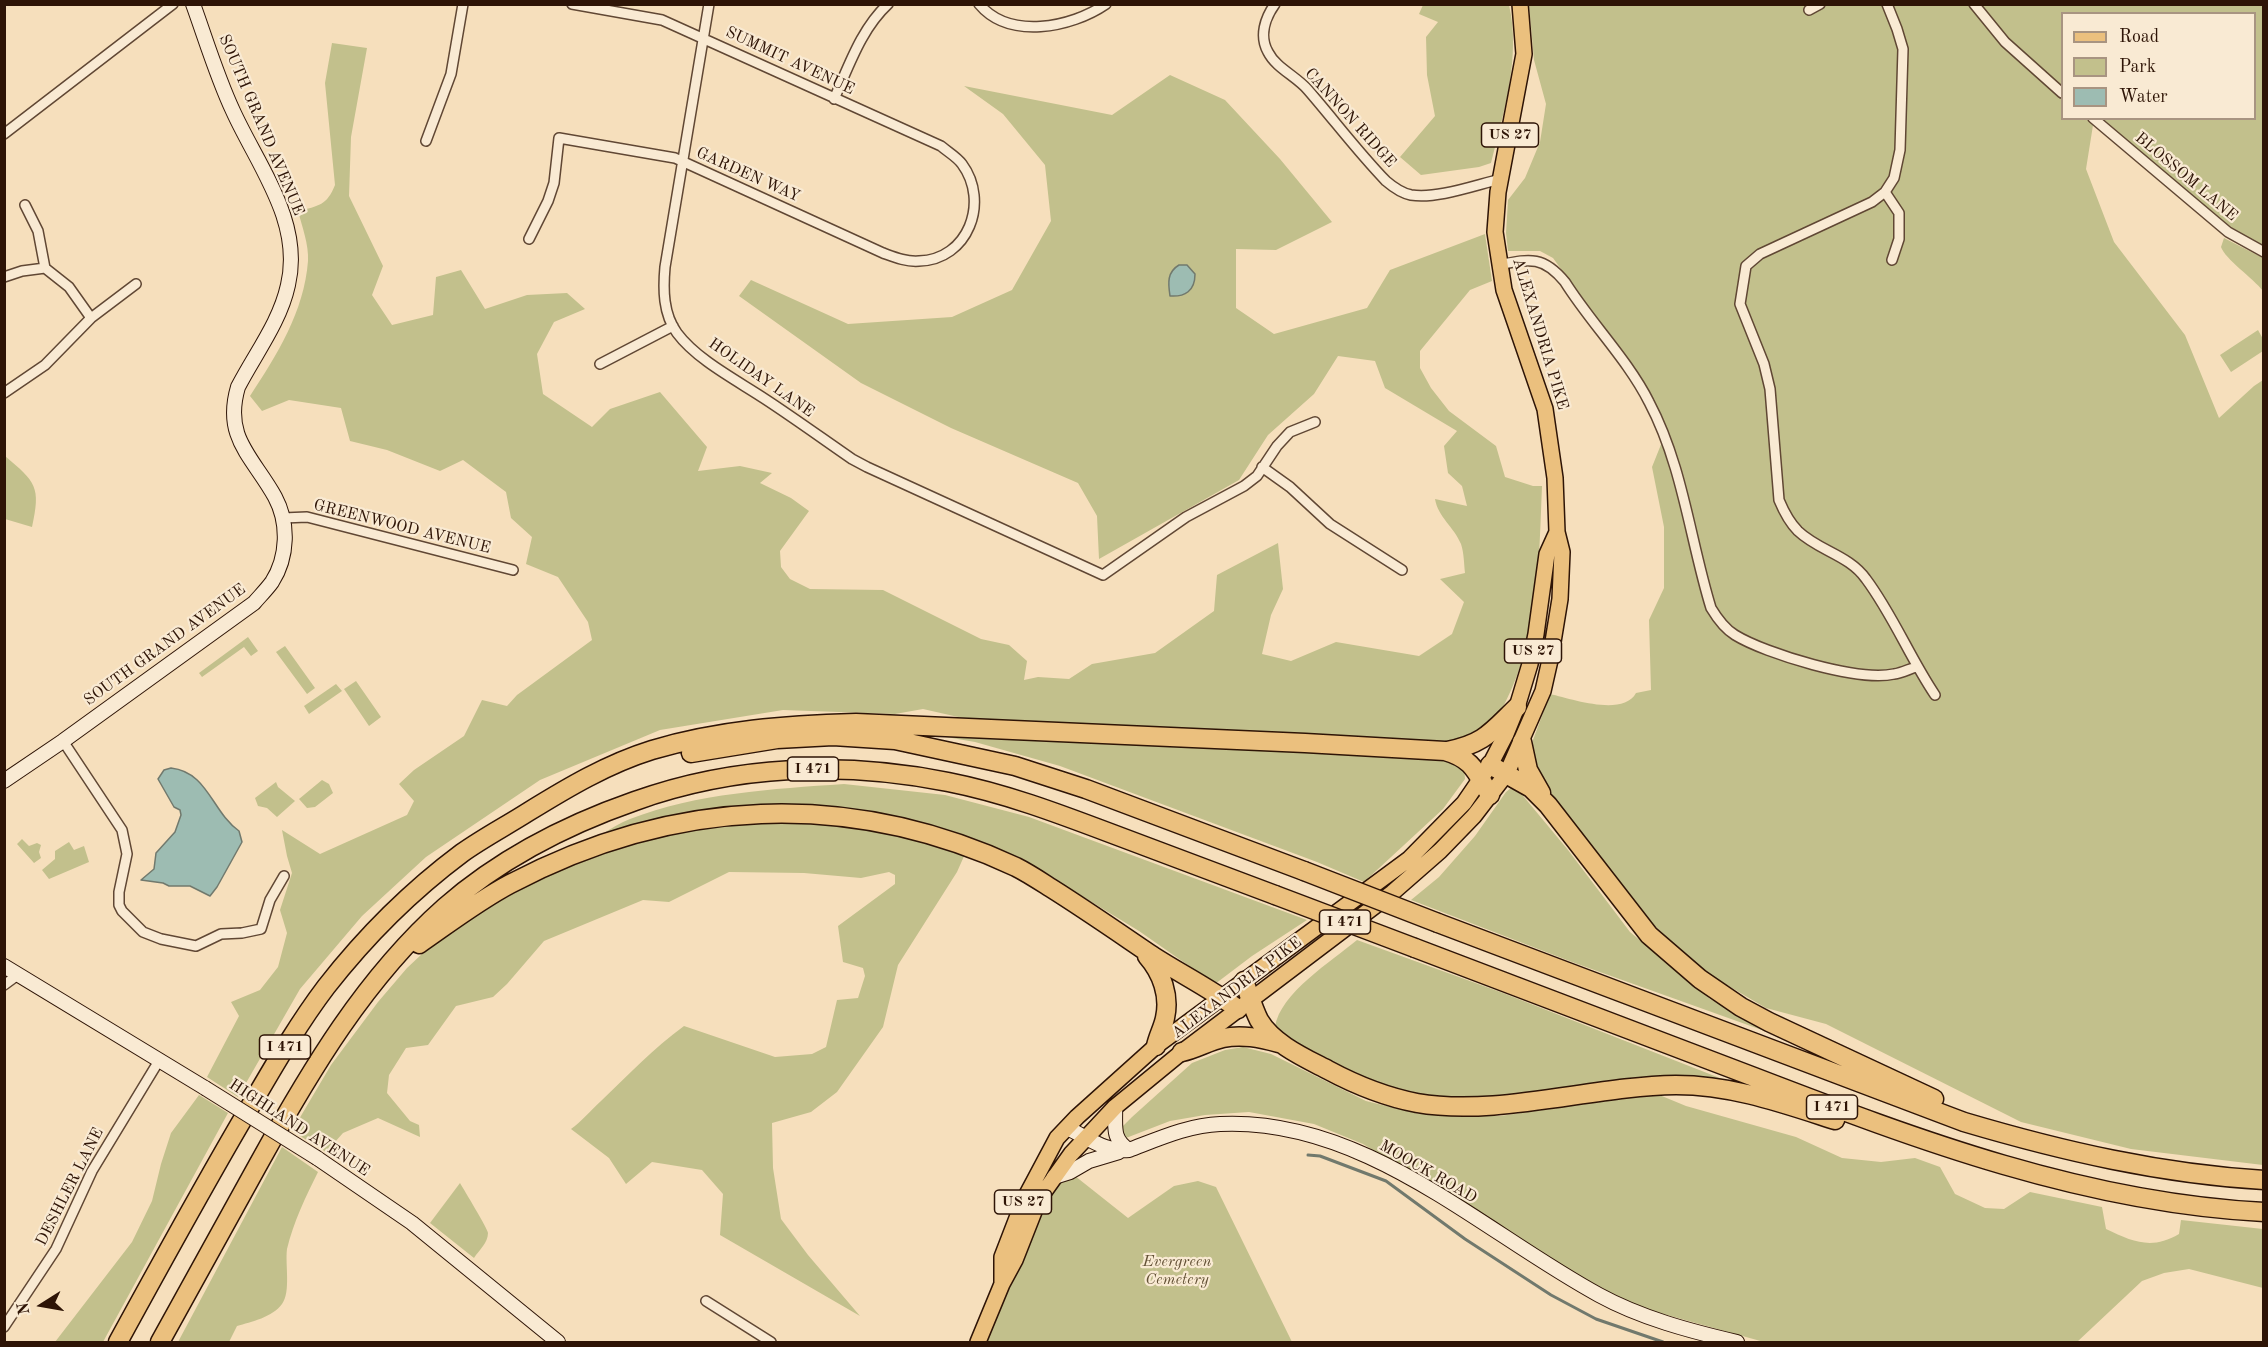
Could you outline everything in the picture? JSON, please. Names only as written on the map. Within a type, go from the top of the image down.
[{"type":"highway","points":[[1445,752],[1483,740],[1517,706]]},
{"type":"highway","points":[[526,813],[602,769],[652,750],[731,731],[782,725],[856,723],[1305,742],[1445,752],[1461,756],[1531,788],[1548,805],[1649,935],[1700,979],[1741,1007],[1769,1022],[1937,1101],[1964,1122]]},
{"type":"highway","name":"I 471","points":[[118,1342],[212,1171],[276,1062],[326,988],[360,946],[414,893],[463,853],[526,813],[636,767],[702,750],[789,738],[833,736],[895,740],[1015,766],[1086,789],[1964,1122],[2037,1143],[2127,1163],[2213,1176],[2264,1180]]},
{"type":"highway","points":[[1522,742],[1528,770],[1548,805]]},
{"type":"highway","name":"I 471","points":[[160,1342],[310,1074],[345,1021],[419,931],[477,881],[501,864],[573,826],[607,811],[684,786],[728,776],[770,772],[846,769],[911,775],[970,786],[1063,816],[1966,1155],[2058,1181],[2194,1205],[2264,1212]]},
{"type":"highway","points":[[1490,795],[1492,772]]},
{"type":"highway","points":[[388,966],[507,886],[571,855],[609,841],[702,818],[773,813],[837,816],[879,822],[941,837],[1019,868],[1223,997],[1244,1004],[1269,1033],[1285,1045],[1346,1080],[1369,1089],[1419,1103],[1466,1106],[1646,1087],[1698,1086],[1750,1093],[1839,1122],[1897,1131]]},
{"type":"highway","points":[[1138,945],[1154,964],[1163,981],[1167,1000],[1165,1018],[1156,1046]]},
{"type":"highway","points":[[1244,981],[1244,1004]]},
{"type":"highway","points":[[1182,1052],[1222,1038],[1241,1036],[1285,1045]]},
{"type":"main road","name":"SOUTH GRAND AVENUE","points":[[4,781],[254,603],[271,583],[284,550],[283,518],[275,497],[241,446],[233,416],[238,387],[284,301],[289,283],[291,258],[288,230],[285,217],[273,191],[232,110],[193,4]]},
{"type":"main road","name":"ALEXANDRIA PIKE","points":[[1002,1284],[1002,1257],[1024,1200],[1058,1138],[1156,1046],[1409,859],[1522,742],[1543,691],[1560,599],[1562,552],[1557,532],[1555,478],[1545,409],[1504,290],[1495,232],[1501,179],[1524,54],[1524,30],[1520,4]]},
{"type":"main road","name":"ALEXANDRIA PIKE","points":[[978,1342],[1040,1199],[1054,1177],[1086,1137],[1115,1107],[1182,1052],[1404,883],[1440,851],[1474,816],[1490,795],[1492,772],[1530,664],[1547,554],[1557,532]]},
{"type":"main road","name":"HIGHLAND AVENUE","points":[[4,966],[160,1059],[317,1158],[412,1223],[558,1342]]},
{"type":"main road","points":[[1115,1107],[1116,1139],[1129,1150]]},
{"type":"main road","points":[[1072,1123],[1086,1137],[1107,1149],[1129,1150]]},
{"type":"main road","name":"MOOCK ROAD","points":[[1054,1177],[1070,1172],[1089,1161],[1195,1127],[1250,1124],[1278,1128],[1339,1144],[1393,1168],[1543,1263],[1631,1310],[1676,1326],[1737,1342]]},
{"type":"street","points":[[4,134],[173,4]]},
{"type":"street","points":[[426,141],[451,74],[463,4]]},
{"type":"street","name":"SUMMIT AVENUE","points":[[572,4],[662,20],[941,146],[962,164],[973,186]]},
{"type":"street","name":"HOLIDAY LANE","points":[[709,4],[663,284],[665,303],[673,326],[677,333],[697,352],[852,459],[1103,575],[1186,517],[1244,486],[1262,467]]},
{"type":"street","points":[[834,99],[873,19],[888,4]]},
{"type":"street","points":[[979,4],[1003,23],[1016,27],[1040,27],[1064,23],[1106,4]]},
{"type":"street","name":"CANNON RIDGE","points":[[1275,4],[1264,26],[1264,41],[1272,60],[1309,91],[1386,181],[1410,195],[1467,188],[1501,179]]},
{"type":"street","points":[[1809,10],[1820,4]]},
{"type":"street","points":[[1887,4],[1903,49],[1900,150],[1894,178],[1885,192],[1872,202],[1760,254],[1746,266],[1740,304],[1764,364],[1770,389],[1779,500],[1786,517],[1800,532],[1848,560],[1866,578],[1916,667],[1935,695]]},
{"type":"street","points":[[1974,4],[2005,42],[2061,92]]},
{"type":"street","name":"BLOSSOM LANE","points":[[2095,120],[2228,232],[2264,252]]},
{"type":"street","name":"GARDEN WAY","points":[[529,239],[548,201],[554,183],[559,138],[675,158],[883,253],[910,261],[939,256],[960,242],[967,232],[974,213],[976,199],[973,186]]},
{"type":"street","points":[[1885,192],[1899,213],[1899,239],[1892,260]]},
{"type":"street","points":[[25,205],[40,237],[45,268]]},
{"type":"street","points":[[1499,266],[1527,260],[1550,266],[1565,282],[1647,398],[1661,428],[1676,472],[1711,608],[1733,634],[1762,650],[1817,665],[1878,675],[1894,675],[1916,667]]},
{"type":"street","points":[[4,277],[38,267],[45,268],[69,287],[91,318]]},
{"type":"street","points":[[4,393],[45,365],[91,318],[136,284]]},
{"type":"street","points":[[600,364],[673,326]]},
{"type":"street","points":[[1315,422],[1290,432],[1262,467],[1290,487],[1330,524],[1402,570]]},
{"type":"street","name":"GREENWOOD AVENUE","points":[[283,518],[306,517],[513,570]]},
{"type":"street","points":[[63,741],[122,830],[127,854],[119,892],[119,906],[147,935],[196,946],[221,934],[261,929],[268,905],[284,876]]},
{"type":"street","points":[[4,985],[19,974]]},
{"type":"street","name":"DESHLER LANE","points":[[4,1327],[56,1248],[92,1171],[160,1059]]},
{"type":"street","points":[[706,1301],[771,1342]]},
{"type":"green space","points":[[1423,5],[1509,5],[1512,24],[1512,64],[1506,104],[1491,163],[1479,167],[1421,175],[1400,157],[1435,116],[1427,75],[1426,37],[1438,22],[1419,14]]},
{"type":"green space","points":[[1529,5],[2263,5],[2263,247],[2223,222],[2099,120],[2256,120],[2256,12],[2061,12],[2061,120],[2094,120],[2086,169],[2114,242],[2185,335],[2219,418],[2263,380],[2263,1165],[2131,1149],[2021,1122],[1826,1024],[1766,1008],[1703,971],[1654,925],[1537,775],[1530,756],[1533,740],[1550,694],[1583,702],[1609,705],[1620,704],[1629,700],[1636,693],[1651,690],[1649,620],[1664,588],[1664,527],[1652,467],[1667,435],[1648,389],[1553,258],[1540,251],[1508,251],[1506,233],[1508,200],[1525,178],[1540,142],[1546,104],[1534,60]]},
{"type":"green space","points":[[332,43],[367,48],[351,137],[349,196],[383,266],[372,295],[392,325],[433,315],[436,277],[461,270],[485,309],[527,295],[567,293],[585,309],[554,322],[537,354],[543,394],[592,427],[610,409],[660,392],[707,447],[698,471],[740,466],[772,473],[760,483],[791,498],[809,511],[780,551],[781,567],[790,579],[810,589],[883,590],[981,639],[1009,645],[1027,661],[1024,680],[1038,677],[1069,679],[1092,664],[1155,653],[1214,611],[1217,575],[1278,543],[1283,589],[1271,615],[1262,654],[1291,661],[1336,642],[1419,656],[1452,634],[1464,602],[1440,579],[1465,573],[1461,544],[1439,511],[1435,499],[1467,506],[1462,486],[1448,473],[1444,446],[1457,431],[1385,388],[1375,361],[1338,356],[1314,394],[1268,435],[1239,480],[1099,559],[1097,516],[1078,483],[951,428],[861,383],[739,296],[751,280],[848,324],[952,317],[1012,290],[1051,221],[1045,165],[1003,114],[964,86],[1112,115],[1170,75],[1225,100],[1280,159],[1332,222],[1276,250],[1236,249],[1236,308],[1274,334],[1367,308],[1390,270],[1485,234],[1492,281],[1470,290],[1420,351],[1420,368],[1431,388],[1449,411],[1496,446],[1505,477],[1533,486],[1542,486],[1538,569],[1531,625],[1516,678],[1499,714],[1483,732],[1447,742],[967,719],[923,709],[895,714],[783,710],[660,730],[540,780],[426,857],[362,916],[300,989],[238,1097],[207,1077],[239,1016],[231,1002],[260,990],[278,967],[287,933],[280,910],[292,873],[282,830],[320,854],[407,815],[414,801],[399,784],[414,770],[464,736],[482,700],[507,706],[517,695],[592,640],[588,622],[558,577],[526,564],[532,537],[511,518],[506,492],[463,460],[440,471],[387,450],[350,441],[341,408],[289,400],[262,411],[250,396],[288,332],[301,298],[308,255],[298,211],[321,204],[329,197],[335,185],[325,83]]},
{"type":"green space","points":[[2224,238],[2263,258],[2263,291],[2224,252],[2221,247]]},
{"type":"green space","points":[[2258,330],[2263,339],[2263,351],[2231,372],[2220,355]]},
{"type":"green space","points":[[5,456],[24,472],[34,486],[36,503],[32,527],[5,519]]},
{"type":"green space","points":[[248,637],[258,651],[251,656],[244,647],[202,677],[199,673]]},
{"type":"green space","points":[[285,646],[315,688],[307,694],[276,652]]},
{"type":"green space","points":[[356,681],[381,717],[369,726],[344,689]]},
{"type":"green space","points":[[336,684],[342,691],[309,714],[304,706]]},
{"type":"green space","points":[[900,729],[1453,760],[1464,767],[1465,779],[1443,809],[1364,882],[1317,862],[1060,766],[975,742]]},
{"type":"green space","points":[[322,780],[329,784],[333,793],[315,807],[307,808],[299,799]]},
{"type":"green space","points":[[276,782],[278,787],[295,801],[277,817],[267,808],[258,806],[255,798]]},
{"type":"green space","points":[[844,784],[945,795],[1029,817],[1307,920],[1252,956],[1215,984],[1139,931],[1018,857],[956,834],[862,810],[779,804],[692,812],[601,835],[630,819],[682,803],[736,794]]},
{"type":"green space","points":[[1512,787],[1519,791],[1568,850],[1630,932],[1710,999],[1773,1034],[1572,962],[1411,900],[1439,877],[1475,836]]},
{"type":"green space","points":[[784,819],[858,825],[965,854],[957,872],[898,965],[883,1027],[837,1092],[811,1112],[772,1123],[773,1168],[781,1219],[860,1316],[720,1235],[723,1194],[702,1170],[652,1162],[626,1184],[609,1158],[571,1129],[684,1026],[775,1057],[812,1054],[826,1047],[837,1000],[858,998],[865,976],[863,968],[843,962],[838,926],[895,884],[895,875],[889,872],[861,878],[804,873],[729,872],[669,902],[643,900],[544,941],[493,997],[456,1006],[428,1045],[406,1048],[389,1075],[387,1093],[410,1121],[419,1125],[420,1137],[378,1118],[343,1133],[326,1152],[292,1131],[331,1065],[378,1002],[407,968],[438,939],[498,899],[548,873],[619,844],[713,823]]},
{"type":"green space","points":[[22,839],[29,846],[37,843],[41,845],[39,852],[41,858],[34,863],[17,844]]},
{"type":"green space","points":[[69,842],[74,850],[84,846],[89,862],[49,879],[42,870],[55,859],[55,851]]},
{"type":"green space","points":[[1357,940],[1503,993],[1735,1084],[1470,1100],[1422,1097],[1363,1080],[1297,1043],[1275,1027],[1286,1002],[1297,990]]},
{"type":"green space","points":[[1243,1047],[1271,1054],[1366,1101],[1419,1114],[1500,1116],[1657,1094],[1686,1106],[1796,1137],[1842,1158],[1881,1162],[1915,1158],[1940,1167],[1955,1194],[1985,1208],[2004,1209],[2030,1192],[2102,1207],[2106,1229],[2134,1241],[2151,1243],[2160,1242],[2179,1234],[2181,1220],[2263,1229],[2263,1288],[2189,1269],[2164,1273],[2142,1281],[2077,1342],[1764,1342],[1649,1310],[1587,1285],[1459,1202],[1363,1144],[1314,1124],[1249,1112],[1205,1115],[1170,1121],[1126,1138],[1123,1135],[1123,1126],[1192,1063],[1225,1050]]},
{"type":"green space","points":[[199,1095],[228,1113],[103,1342],[55,1342],[132,1242],[152,1201],[171,1133]]},
{"type":"green space","points":[[282,1147],[318,1172],[300,1210],[287,1249],[285,1299],[278,1309],[267,1316],[237,1326],[229,1342],[178,1342]]},
{"type":"green space","name":"Evergreen Cemetery","points":[[1070,1172],[1128,1218],[1174,1186],[1198,1181],[1216,1187],[1292,1342],[978,1342],[1039,1199]]},
{"type":"green space","points":[[460,1183],[488,1233],[485,1243],[474,1258],[430,1223]]},
{"type":"water","points":[[1179,265],[1187,265],[1195,274],[1195,280],[1191,289],[1185,294],[1170,296],[1169,278],[1172,271]]},
{"type":"water","points":[[171,768],[183,771],[202,785],[222,814],[239,831],[242,842],[210,896],[190,886],[169,886],[141,880],[154,869],[156,853],[175,832],[181,815],[180,810],[174,807],[158,779],[164,770]]},
{"type":"waterway","points":[[1308,1155],[1320,1156],[1386,1181],[1465,1239],[1551,1295],[1596,1319],[1663,1342]]}]
